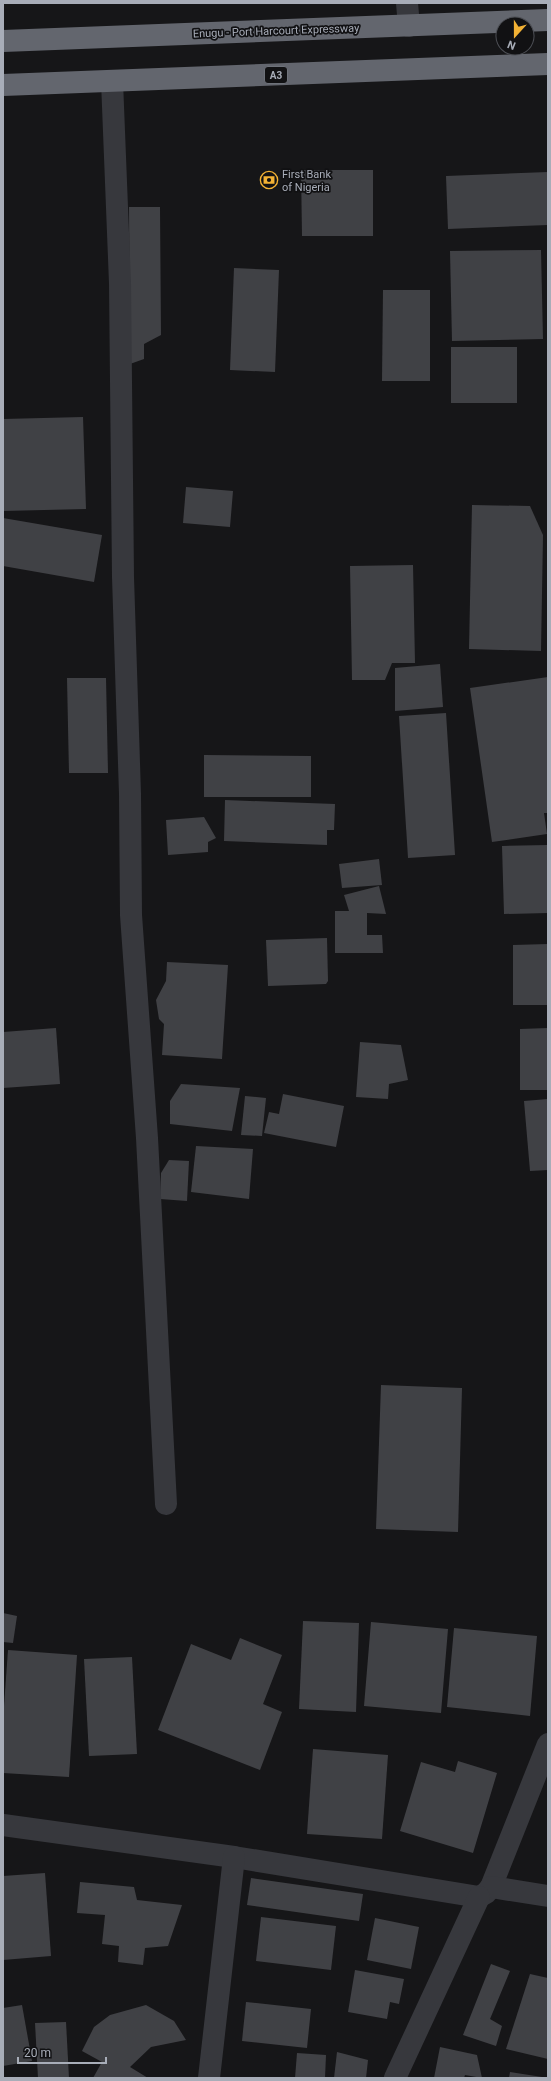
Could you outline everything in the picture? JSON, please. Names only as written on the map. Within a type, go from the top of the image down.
[{"type":"highway","name":"Enugu - Port Harcourt Expressway","points":[[3,41],[548,20]]},
{"type":"highway","name":"A3","points":[[3,85],[548,64]]},
{"type":"street","points":[[407,3],[409,26]]},
{"type":"street","points":[[112,81],[120,283],[123,577],[130,794],[131,915],[147,1138],[166,1504]]},
{"type":"street","points":[[395,2078],[485,1892],[548,1744]]},
{"type":"street","points":[[3,1825],[485,1892],[548,1896]]},
{"type":"street","points":[[209,2078],[234,1857]]},
{"type":"building","points":[[301,170],[373,170],[373,236],[302,236]]},
{"type":"building","points":[[548,172],[548,225],[448,229],[446,176]]},
{"type":"building","points":[[129,207],[160,207],[161,335],[144,344],[144,359],[130,364]]},
{"type":"building","points":[[541,250],[543,339],[452,341],[450,251]]},
{"type":"building","points":[[234,268],[279,270],[275,372],[230,370]]},
{"type":"building","points":[[383,290],[430,290],[430,381],[382,381]]},
{"type":"building","points":[[451,347],[517,347],[517,403],[451,403]]},
{"type":"building","points":[[83,417],[86,509],[3,511],[3,419]]},
{"type":"building","points":[[186,487],[233,491],[230,527],[183,523]]},
{"type":"building","points":[[472,505],[530,506],[543,535],[541,651],[469,649]]},
{"type":"building","points":[[3,518],[102,535],[94,582],[3,566]]},
{"type":"building","points":[[413,565],[415,663],[392,663],[385,680],[352,680],[350,566]]},
{"type":"building","points":[[440,664],[443,707],[395,711],[395,668]]},
{"type":"building","points":[[548,677],[548,813],[544,813],[547,834],[492,842],[470,688]]},
{"type":"building","points":[[67,678],[106,678],[108,773],[69,773]]},
{"type":"building","points":[[446,713],[455,855],[408,858],[399,716]]},
{"type":"building","points":[[204,755],[311,756],[311,797],[204,797]]},
{"type":"building","points":[[225,800],[335,804],[334,830],[327,830],[327,845],[224,841]]},
{"type":"building","points":[[204,817],[216,838],[208,842],[208,852],[168,855],[166,820]]},
{"type":"building","points":[[548,845],[548,913],[504,914],[502,846]]},
{"type":"building","points":[[379,859],[382,885],[342,888],[339,864]]},
{"type":"building","points":[[379,886],[386,914],[367,913],[367,935],[382,935],[383,953],[335,953],[335,911],[349,911],[344,895]]},
{"type":"building","points":[[327,938],[328,981],[326,984],[268,986],[266,940]]},
{"type":"building","points":[[548,944],[548,1005],[513,1005],[513,945]]},
{"type":"building","points":[[167,962],[228,965],[222,1059],[162,1055],[164,1024],[159,1019],[156,1000],[166,981]]},
{"type":"building","points":[[56,1028],[60,1084],[3,1088],[3,1032]]},
{"type":"building","points":[[548,1028],[548,1090],[520,1090],[520,1029]]},
{"type":"building","points":[[360,1042],[401,1045],[408,1080],[389,1084],[388,1099],[356,1097]]},
{"type":"building","points":[[181,1084],[240,1088],[232,1131],[170,1124],[170,1101]]},
{"type":"building","points":[[283,1094],[344,1106],[336,1147],[264,1133],[269,1112],[279,1114]]},
{"type":"building","points":[[245,1096],[266,1098],[262,1136],[241,1135]]},
{"type":"building","points":[[548,1099],[548,1170],[530,1171],[524,1101]]},
{"type":"building","points":[[196,1146],[253,1149],[249,1199],[191,1192]]},
{"type":"building","points":[[169,1160],[189,1161],[187,1201],[160,1199],[161,1173]]},
{"type":"building","points":[[381,1385],[462,1388],[458,1532],[376,1529]]},
{"type":"building","points":[[3,1613],[17,1616],[13,1643],[3,1642]]},
{"type":"building","points":[[303,1621],[359,1623],[356,1712],[299,1709]]},
{"type":"building","points":[[371,1622],[448,1629],[441,1713],[364,1706]]},
{"type":"building","points":[[454,1628],[537,1636],[530,1716],[447,1707]]},
{"type":"building","points":[[240,1638],[282,1655],[263,1704],[282,1712],[260,1770],[158,1730],[191,1644],[231,1660]]},
{"type":"building","points":[[8,1650],[77,1655],[69,1777],[3,1773],[3,1720]]},
{"type":"building","points":[[132,1657],[137,1754],[89,1756],[84,1659]]},
{"type":"building","points":[[313,1749],[388,1755],[382,1839],[307,1834]]},
{"type":"building","points":[[458,1761],[497,1773],[473,1853],[400,1831],[421,1762],[455,1772]]},
{"type":"building","points":[[45,1873],[51,1956],[3,1960],[3,1876]]},
{"type":"building","points":[[251,1878],[363,1894],[359,1921],[247,1905]]},
{"type":"building","points":[[80,1882],[134,1887],[137,1900],[182,1905],[168,1946],[145,1948],[143,1965],[118,1962],[119,1946],[102,1944],[105,1915],[77,1913]]},
{"type":"building","points":[[261,1917],[336,1926],[331,1970],[256,1961]]},
{"type":"building","points":[[375,1918],[419,1927],[411,1969],[367,1960]]},
{"type":"building","points":[[491,1964],[510,1971],[490,2019],[502,2026],[496,2046],[463,2035]]},
{"type":"building","points":[[355,1970],[404,1979],[399,2004],[390,2002],[387,2019],[348,2012]]},
{"type":"building","points":[[530,1974],[548,1978],[548,2059],[506,2049]]},
{"type":"building","points":[[246,2002],[311,2009],[307,2048],[242,2041]]},
{"type":"building","points":[[22,2005],[32,2061],[3,2066],[3,2008]]},
{"type":"building","points":[[146,2005],[174,2021],[186,2040],[151,2047],[130,2067],[148,2078],[93,2078],[102,2062],[82,2051],[94,2027],[110,2015]]},
{"type":"building","points":[[66,2022],[69,2078],[38,2078],[35,2023]]},
{"type":"building","points":[[440,2047],[477,2055],[482,2078],[465,2075],[464,2078],[434,2078]]},
{"type":"building","points":[[337,2052],[368,2060],[366,2078],[334,2078]]},
{"type":"building","points":[[297,2053],[326,2055],[325,2078],[295,2078]]},
{"type":"building","points":[[510,2072],[542,2077],[542,2078],[509,2078]]},
{"type":"place","name":"First Bank of Nigeria","points":[[269,180]]}]
